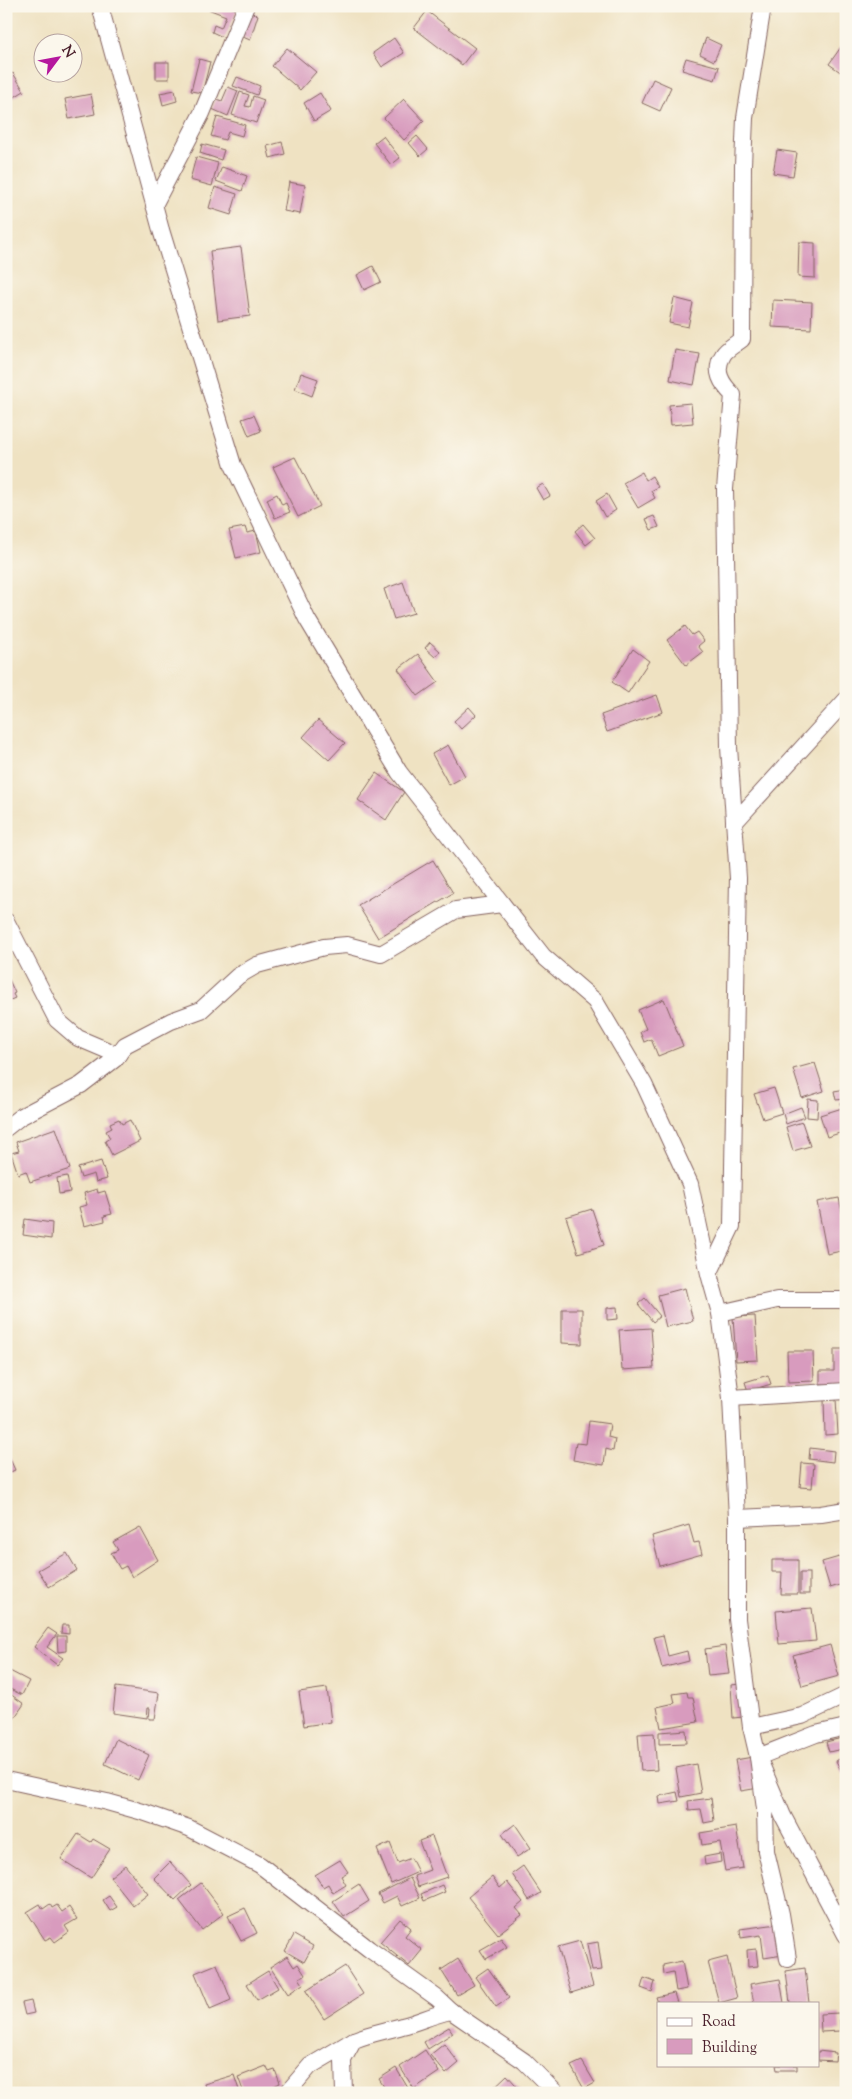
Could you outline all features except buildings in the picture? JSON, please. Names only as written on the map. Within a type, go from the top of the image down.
[{"type":"street","points":[[100,6],[154,205],[233,465],[307,619],[399,772],[543,956],[594,1001],[644,1084],[690,1184],[709,1274],[720,1314],[731,1398],[737,1518],[737,1619],[751,1728],[758,1757],[765,1809],[766,1851],[782,1914],[788,1959]]},
{"type":"street","points":[[154,205],[202,113],[246,6]]},
{"type":"street","points":[[709,1274],[732,1226],[738,878],[729,747],[725,488],[733,396],[721,383],[718,369],[723,355],[742,340],[745,118],[763,6]]},
{"type":"street","points":[[734,823],[846,700]]},
{"type":"street","points":[[6,1128],[20,1117],[81,1085],[101,1071],[118,1055],[125,1045],[172,1021],[201,1010],[238,976],[257,965],[324,946],[347,945],[382,954],[456,910],[502,904]]},
{"type":"street","points":[[6,920],[57,1020],[78,1038],[118,1055]]},
{"type":"street","points":[[720,1314],[777,1300],[846,1300]]},
{"type":"street","points":[[731,1398],[846,1391]]},
{"type":"street","points":[[737,1518],[821,1514],[846,1510]]},
{"type":"street","points":[[751,1728],[802,1716],[846,1695]]},
{"type":"street","points":[[758,1757],[816,1734],[846,1728]]},
{"type":"street","points":[[758,1757],[783,1816],[846,1935]]},
{"type":"street","points":[[6,1780],[107,1802],[142,1812],[189,1828],[252,1860],[437,1998],[450,2011],[524,2061],[556,2093]]},
{"type":"street","points":[[287,2093],[310,2066],[354,2040],[378,2030],[403,2026],[432,2015],[450,2011]]},
{"type":"street","points":[[344,2093],[343,2060],[354,2040]]}]
